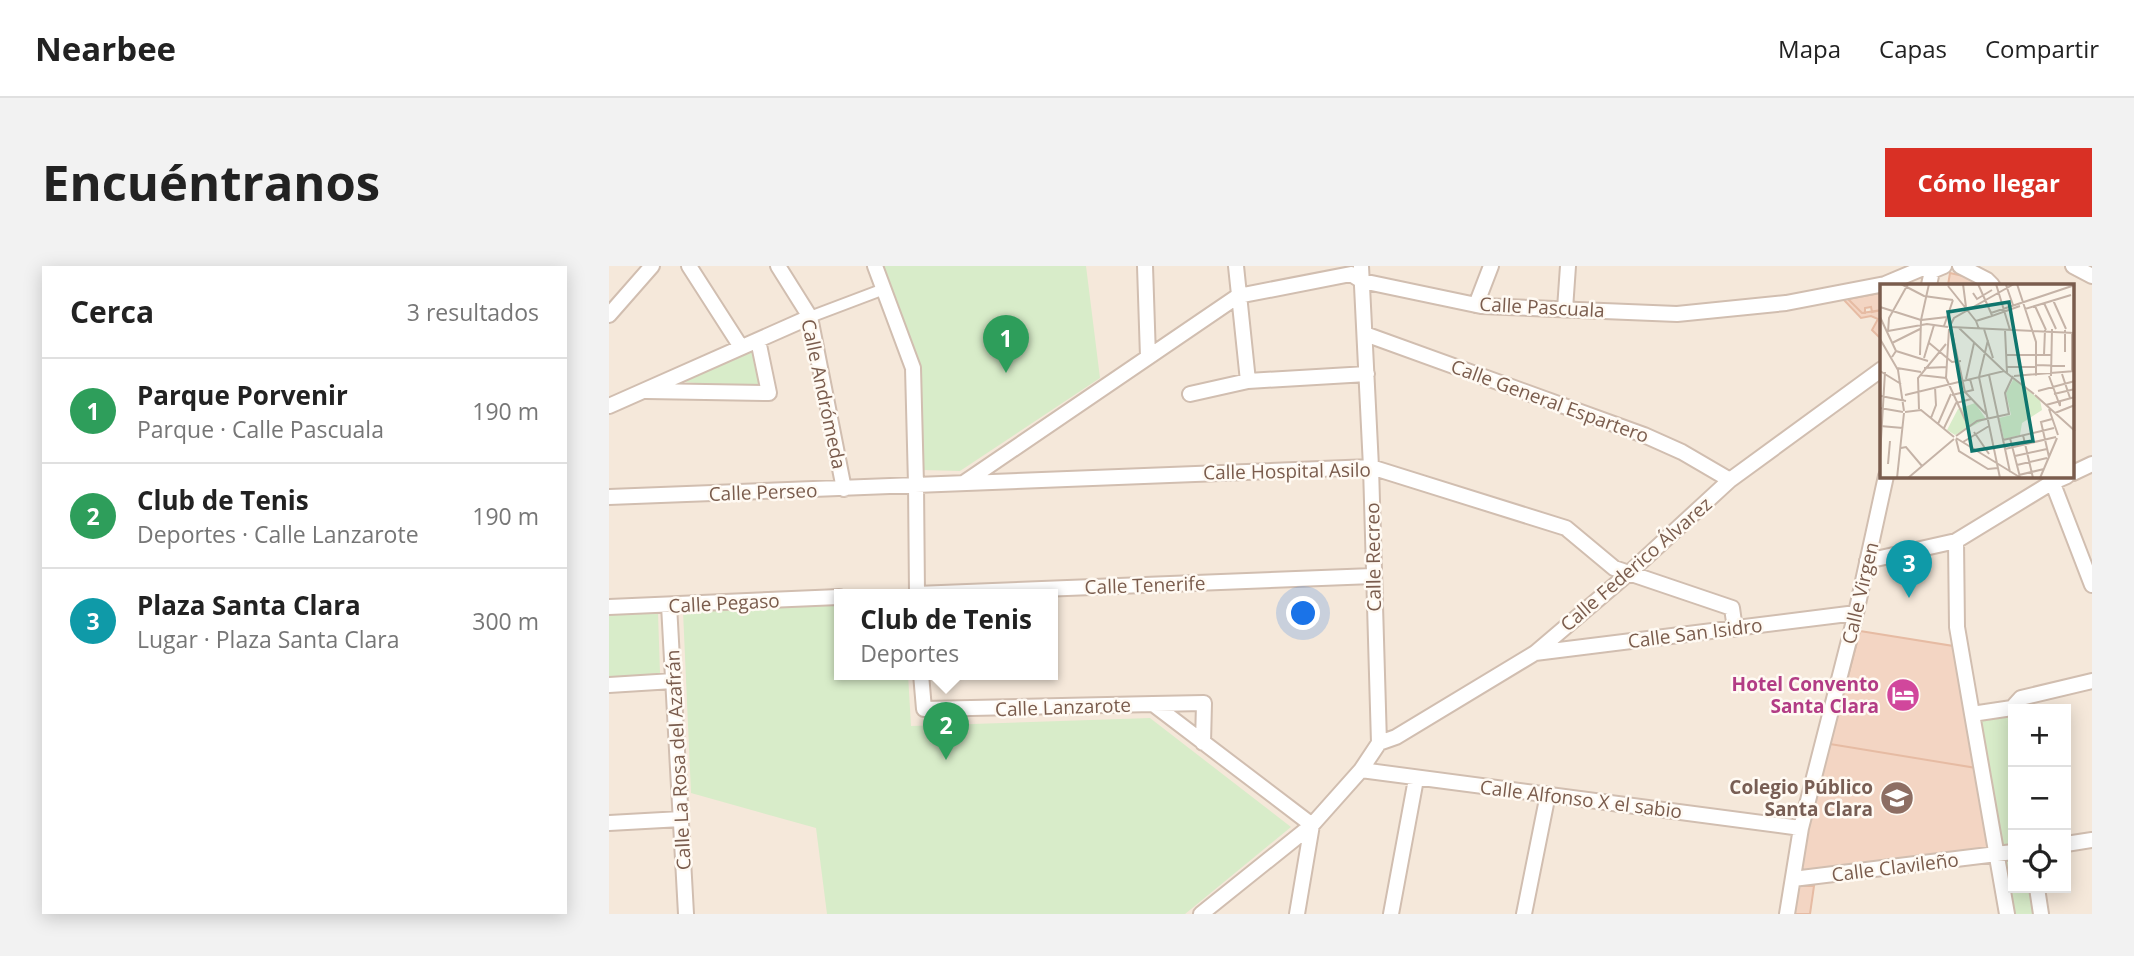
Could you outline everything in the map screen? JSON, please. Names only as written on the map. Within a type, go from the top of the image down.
[{"type":"street","points":[[609,315],[652,266]]},
{"type":"street","points":[[689,266],[741,347]]},
{"type":"street","name":"Calle Andrómeda","points":[[778,266],[810,317],[844,489]]},
{"type":"street","points":[[1145,266],[1148,357]]},
{"type":"street","points":[[1236,266],[1248,381]]},
{"type":"street","points":[[1476,304],[1491,266]]},
{"type":"street","points":[[1565,309],[1568,266]]},
{"type":"street","points":[[1960,266],[1991,284]]},
{"type":"street","points":[[2073,266],[2092,276]]},
{"type":"street","points":[[880,267],[884,289],[913,368],[916,589]]},
{"type":"street","name":"Calle Pascuala","points":[[1885,284],[1930,271]]},
{"type":"street","name":"Calle Pascuala","points":[[965,482],[1238,296],[1362,274],[1476,304],[1677,314],[1786,303],[1880,285]]},
{"type":"street","name":"Calle Recreo","points":[[1362,274],[1371,467],[1378,743]]},
{"type":"street","points":[[609,406],[810,317],[884,289]]},
{"type":"street","name":"Calle General Espartero","points":[[1365,334],[1644,435],[1682,452],[1730,480]]},
{"type":"street","points":[[642,391],[769,393],[758,340]]},
{"type":"street","name":"Calle Federico Álvarez","points":[[1378,743],[1396,737],[1535,653],[1629,573],[1730,480],[1880,370]]},
{"type":"street","points":[[1190,394],[1248,381],[1367,374]]},
{"type":"street","points":[[2074,473],[2092,464]]},
{"type":"street","name":"Calle Hospital Asilo","points":[[916,484],[1371,467],[1566,528],[1614,568],[1732,608],[1735,629]]},
{"type":"street","name":"Calle Virgen","points":[[1787,914],[1801,828],[1856,612],[1886,478]]},
{"type":"street","points":[[1867,561],[1956,541],[2050,480],[2092,585]]},
{"type":"street","name":"Calle Perseo","points":[[609,497],[916,484]]},
{"type":"street","points":[[1956,541],[1957,627],[2007,914]]},
{"type":"street","name":"Calle Tenerife","points":[[1043,589],[1373,576]]},
{"type":"street","name":"Calle Pegaso","points":[[609,607],[834,597]]},
{"type":"street","name":"Calle La Rosa del Azafrán","points":[[669,605],[686,914]]},
{"type":"street","name":"Calle San Isidro","points":[[1535,653],[1856,612]]},
{"type":"street","name":"Calle Lanzarote","points":[[922,680],[924,709],[1204,703],[1203,743]]},
{"type":"street","points":[[609,685],[673,681]]},
{"type":"street","points":[[2018,704],[2021,698],[2092,681]]},
{"type":"street","name":"Calle Lanzarote","points":[[1153,704],[1313,825]]},
{"type":"street","points":[[1972,713],[2008,712]]},
{"type":"street","points":[[1202,914],[1313,825],[1361,770],[1378,743]]},
{"type":"street","name":"Calle Alfonso X el sabio","points":[[1361,770],[1801,828]]},
{"type":"street","points":[[1391,914],[1416,779]]},
{"type":"street","points":[[1524,914],[1548,794]]},
{"type":"street","points":[[609,823],[681,819]]},
{"type":"street","points":[[1297,914],[1313,825]]},
{"type":"street","points":[[2071,843],[2092,840]]},
{"type":"street","name":"Calle Clavileño","points":[[1793,879],[2008,853]]},
{"type":"street","points":[[2038,893],[2041,914]]},
{"type":"shaded area","points":[[609,266],[2092,266],[2092,914],[609,914]]},
{"type":"green space","points":[[884,266],[1086,266],[1100,378],[960,471],[923,470],[913,368]]},
{"type":"green space","points":[[753,351],[760,388],[683,382]]},
{"type":"green space","points":[[834,604],[834,680],[908,680],[911,726],[1150,718],[1291,827],[1185,914],[827,914],[816,828],[691,793],[683,611]]},
{"type":"green space","points":[[658,613],[660,673],[609,678],[609,614]]},
{"type":"green space","points":[[2008,709],[2008,893],[2038,893],[2041,914],[2007,914],[1972,714]]},
{"type":"building","points":[[1950,273],[1976,279],[1983,284],[1948,284]]},
{"type":"building","points":[[1880,293],[1880,310],[1872,312],[1871,307],[1865,308],[1865,313],[1862,313],[1848,299]]},
{"type":"building","points":[[1843,299],[1848,299],[1862,313],[1880,310],[1880,338],[1872,330],[1878,319],[1871,316],[1861,318]]},
{"type":"building","name":"Hotel Convento Santa Clara","points":[[1860,631],[1953,646],[1976,768],[1830,744]]},
{"type":"building","name":"Colegio Público Santa Clara","points":[[1830,744],[1976,768],[1997,855],[1793,879],[1801,828]]},
{"type":"building","points":[[1793,886],[1814,886],[1810,914],[1789,914]]},
{"type":"place","name":"Parque Porvenir","points":[[1006,373]]},
{"type":"place","name":"Plaza Santa Clara","points":[[1909,598]]},
{"type":"place","name":"Hotel Convento Santa Clara","points":[[1903,695]]},
{"type":"place","name":"Club de Tenis","points":[[946,760]]},
{"type":"place","name":"Colegio Público Santa Clara","points":[[1897,798]]}]
